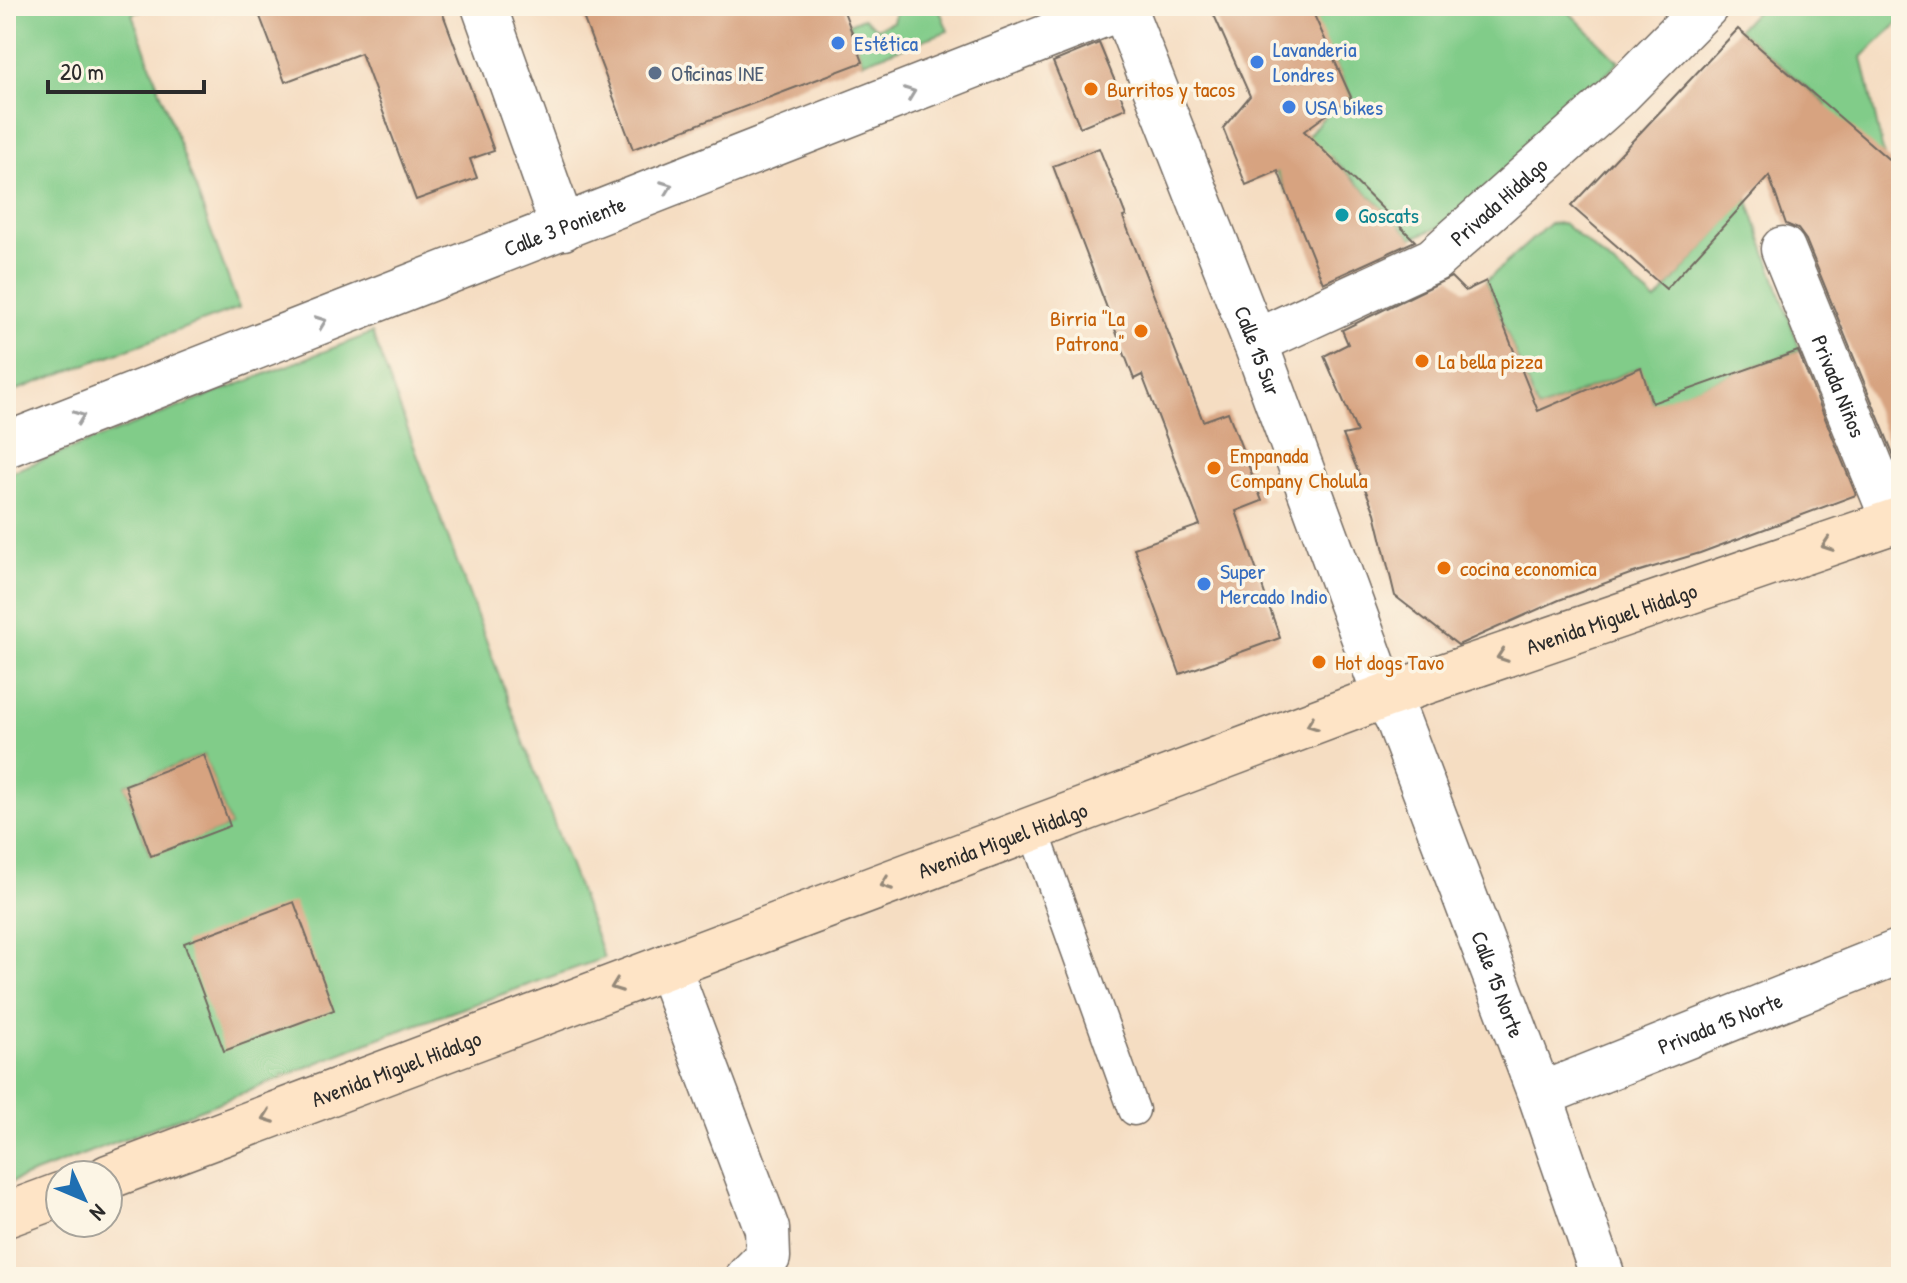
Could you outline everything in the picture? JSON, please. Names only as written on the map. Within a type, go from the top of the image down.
[{"type":"street","points":[[484,6],[563,228]]},
{"type":"street","name":"Privada Hidalgo","points":[[1255,342],[1433,260],[1615,98],[1706,6]]},
{"type":"street","name":"Calle 3 Poniente","points":[[6,445],[1124,7]]},
{"type":"street","name":"Calle 15 Sur","points":[[1124,7],[1255,342],[1385,696]]},
{"type":"street","name":"Privada Niños","points":[[1783,249],[1897,521]]},
{"type":"street","name":"Avenida Miguel Hidalgo","points":[[124,1171],[1385,696],[1897,521]]},
{"type":"street","name":"Calle 15 Norte","points":[[1385,696],[1398,720],[1540,1095],[1603,1277]]},
{"type":"street","name":"Privada 15 Norte","points":[[1540,1095],[1901,951]]},
{"type":"street","points":[[668,966],[767,1229],[768,1257],[748,1277]]},
{"type":"street","points":[[6,1215],[44,1201]]},
{"type":"lane","points":[[1033,829],[1134,1110]]},
{"type":"green space","points":[[6,6],[152,6],[132,14],[239,308],[6,394]]},
{"type":"green space","points":[[897,6],[938,6],[948,31],[863,62],[849,24],[863,18],[877,28],[893,22]]},
{"type":"green space","points":[[1325,6],[1563,6],[1619,62],[1458,220],[1412,238],[1331,157],[1287,193],[1276,172],[1323,118],[1351,97],[1334,60],[1322,65],[1308,27]]},
{"type":"green space","points":[[1762,6],[1901,6],[1901,20],[1862,57],[1885,161],[1776,164],[1826,104],[1738,29]]},
{"type":"green space","points":[[1747,198],[1800,350],[1653,404],[1640,367],[1538,410],[1486,281],[1549,224],[1563,223],[1656,301]]},
{"type":"green space","points":[[372,333],[604,958],[376,1039],[71,1159],[44,1159],[44,1169],[6,1184],[6,474]],"holes":[[[204,755],[230,826],[150,855],[125,785]]]},
{"type":"building","points":[[256,6],[440,6],[494,151],[470,159],[477,178],[416,200],[361,53],[285,82]]},
{"type":"building","points":[[579,6],[842,6],[863,62],[633,149]]},
{"type":"building","points":[[1210,6],[1310,6],[1351,97],[1304,131],[1415,241],[1323,283],[1278,171],[1246,185],[1223,128],[1250,96]]},
{"type":"building","points":[[1738,29],[1901,170],[1901,473],[1806,240],[1798,229],[1786,224],[1769,176],[1666,289],[1571,206]]},
{"type":"building","name":"Burritos y tacos","points":[[1099,43],[1126,108],[1080,127],[1053,62]]},
{"type":"building","points":[[1099,148],[1203,421],[1228,412],[1262,501],[1236,511],[1280,638],[1180,674],[1134,548],[1200,525],[1142,375],[1134,379],[1053,166]]},
{"type":"building","points":[[1451,277],[1465,291],[1486,281],[1538,411],[1641,367],[1652,403],[1798,351],[1856,495],[1700,553],[1559,600],[1458,645],[1395,596],[1375,513],[1343,435],[1357,432],[1324,356],[1348,344],[1342,330]]},
{"type":"building","points":[[204,755],[230,826],[151,856],[125,785]]},
{"type":"building","points":[[294,902],[334,1010],[224,1051],[184,943]]},
{"type":"place","name":"Estética","points":[[838,43]]},
{"type":"place","name":"Lavanderia Londres","points":[[1257,62]]},
{"type":"place","name":"Oficinas INE","points":[[655,73]]},
{"type":"place","name":"Burritos y tacos","points":[[1091,89]]},
{"type":"place","name":"USA bikes","points":[[1289,107]]},
{"type":"place","name":"Goscats","points":[[1342,215]]},
{"type":"place","name":"Birria \"La Patrona\"","points":[[1141,331]]},
{"type":"place","name":"La bella pizza","points":[[1422,361]]},
{"type":"place","name":"Empanada Company Cholula","points":[[1214,468]]},
{"type":"place","name":"cocina economica","points":[[1444,568]]},
{"type":"place","name":"Super Mercado Indio","points":[[1204,584]]},
{"type":"place","name":"Hot dogs Tavo","points":[[1319,662]]}]
